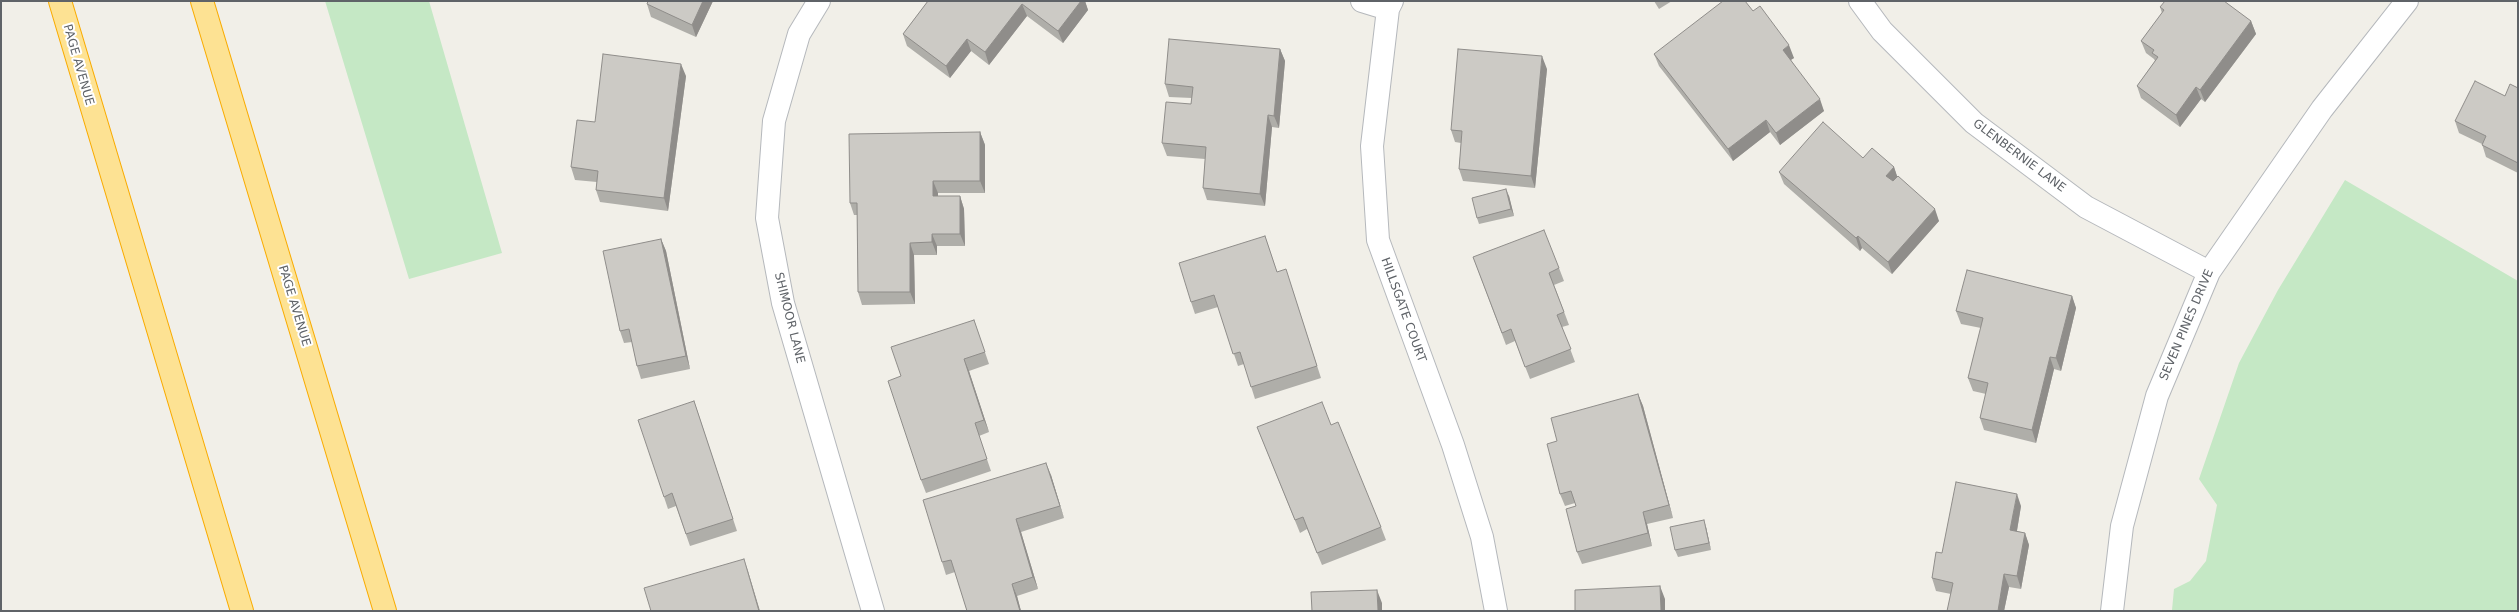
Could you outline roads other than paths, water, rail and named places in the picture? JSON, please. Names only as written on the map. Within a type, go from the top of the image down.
[{"type":"highway","name":"PAGE AVENUE","points":[[60,1],[242,611]]},
{"type":"highway","name":"PAGE AVENUE","points":[[202,1],[385,611]]},
{"type":"street","name":"SHIMOOR LANE","points":[[819,1],[799,34],[774,121],[767,218],[783,303],[873,611]]},
{"type":"street","points":[[1362,1],[1390,5]]},
{"type":"street","name":"GLENBERNIE LANE","points":[[1860,1],[1882,31],[1974,123],[2086,207],[2209,272]]},
{"type":"street","name":"SEVEN PINES DRIVE","points":[[2112,611],[2122,526],[2157,396],[2209,272],[2322,109],[2407,1]]},
{"type":"street","name":"HILLSGATE COURT","points":[[1390,5],[1372,146],[1378,240],[1454,446],[1482,537],[1496,611]]}]
